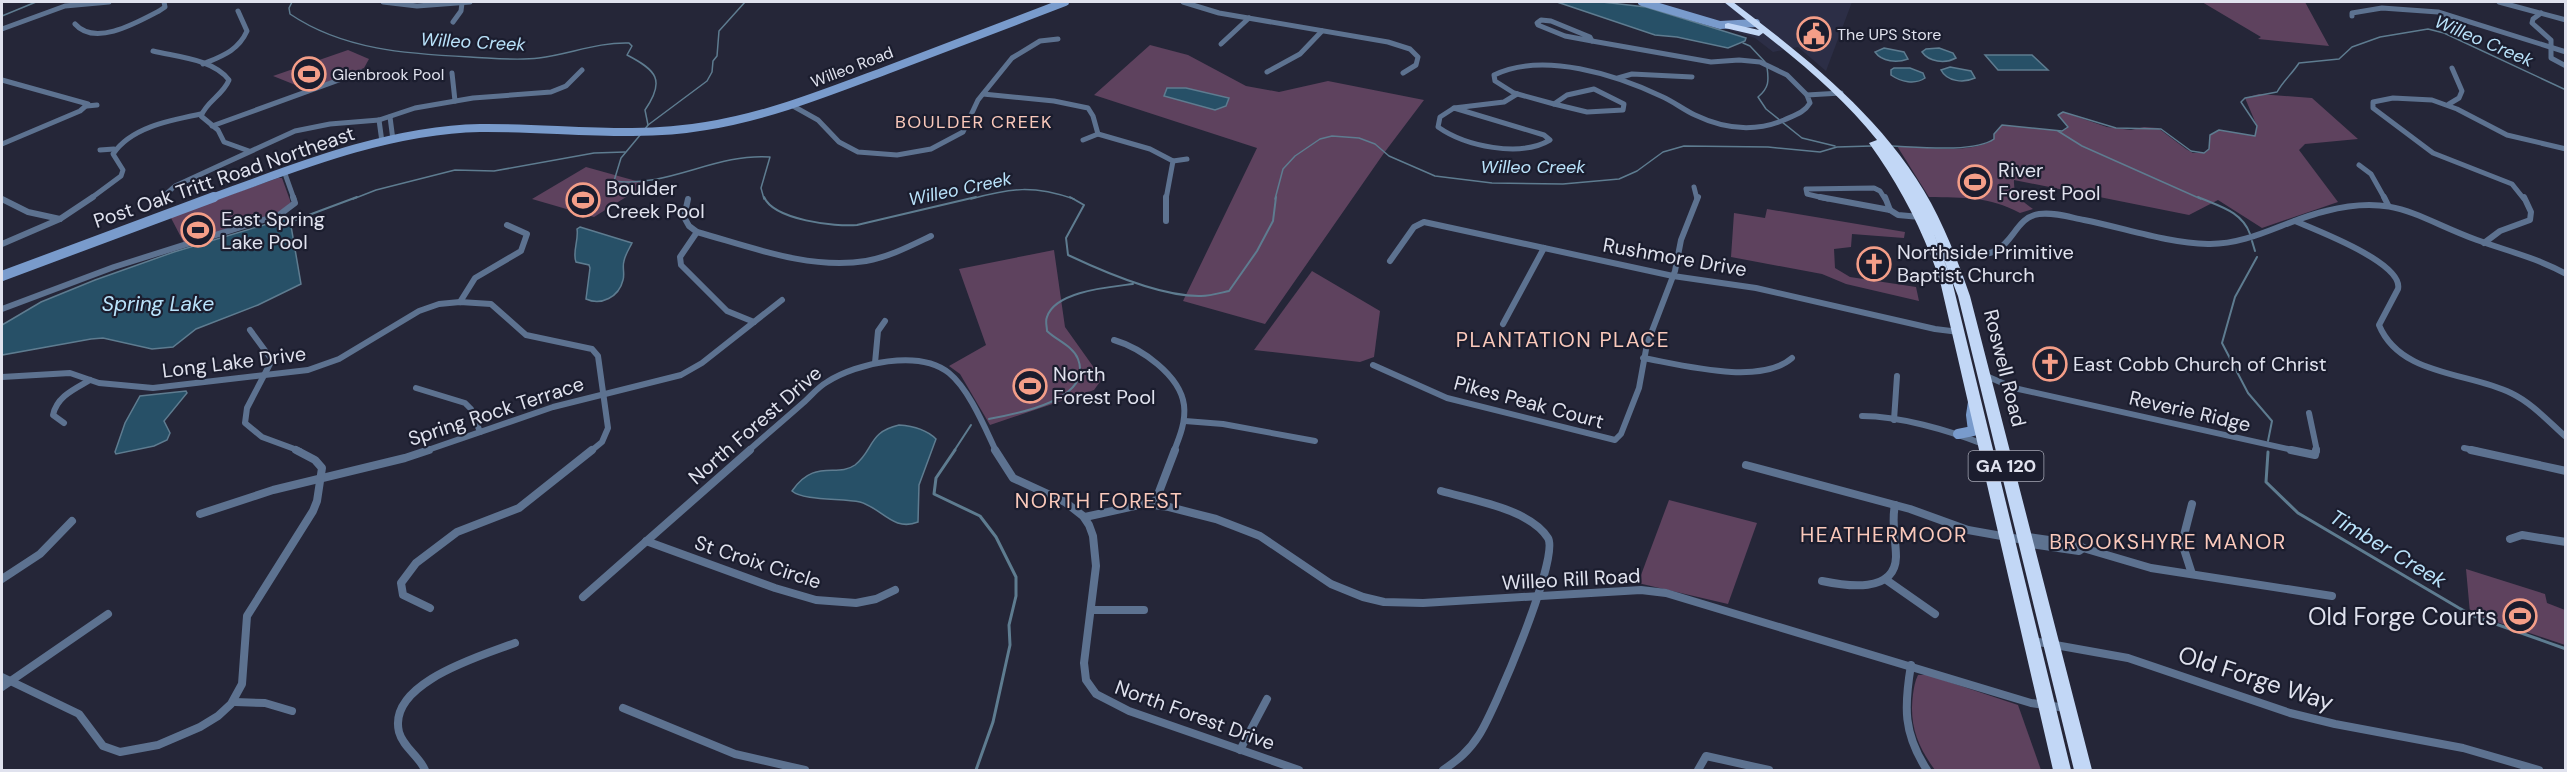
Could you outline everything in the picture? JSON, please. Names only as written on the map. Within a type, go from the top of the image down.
[{"type":"highway","name":"GA 120","points":[[1718,2],[1733,23],[1754,27]]},
{"type":"highway","name":"GA 120","points":[[1728,2],[1754,27],[1836,94],[1872,132]]},
{"type":"highway","points":[[1733,23],[1754,27]]},
{"type":"highway","name":"Roswell Road","points":[[1872,132],[1880,151],[1943,252],[1958,332],[2062,771]]},
{"type":"highway","name":"Roswell Road","points":[[1872,132],[1894,154],[1923,199],[1973,333],[2083,771]]},
{"type":"street","points":[[2,29],[72,5],[109,2]]},
{"type":"street","points":[[75,24],[83,32],[96,35],[155,13],[165,7],[164,2]]},
{"type":"street","points":[[383,2],[417,6],[470,2]]},
{"type":"street","name":"Willeo Road","points":[[642,131],[675,130],[741,120],[793,106],[1065,2]]},
{"type":"street","points":[[1183,2],[1219,13],[1388,42],[1410,49],[1418,57],[1418,61],[1416,65],[1403,73]]},
{"type":"street","points":[[1642,2],[1733,23]]},
{"type":"street","points":[[2499,2],[2565,20]]},
{"type":"street","points":[[453,22],[461,11],[462,3]]},
{"type":"street","points":[[2352,16],[2352,13],[2356,11],[2371,8],[2439,12],[2565,52]]},
{"type":"street","points":[[203,64],[232,51],[240,44],[247,31],[238,11]]},
{"type":"street","points":[[2541,13],[2533,19],[2532,23],[2550,40],[2551,58],[2565,66]]},
{"type":"street","points":[[1221,44],[1249,18]]},
{"type":"street","points":[[1554,104],[1559,98],[1580,90],[1594,89],[1624,104],[1623,110],[1587,112],[1554,104],[1517,94],[1498,84],[1494,75],[1504,70],[1549,64],[1618,78],[1663,97],[1696,116],[1744,129],[1767,127],[1805,111],[1810,104],[1807,95],[1787,75],[1760,62],[1748,60],[1711,62],[1592,41],[1560,35],[1537,22],[1551,21],[1590,37],[1592,41]]},
{"type":"street","points":[[1267,72],[1300,54],[1322,31]]},
{"type":"street","points":[[793,106],[818,120],[848,148],[870,154],[897,155],[931,149],[957,137],[967,127],[975,105],[1008,62],[1018,53],[1040,41],[1058,39]]},
{"type":"street","points":[[100,150],[114,149],[159,125],[201,114],[224,90],[229,80],[220,69],[153,51]]},
{"type":"street","points":[[2449,104],[2462,94],[2452,68]]},
{"type":"street","points":[[166,194],[175,186],[284,135],[311,127],[379,120],[415,108],[455,101],[551,92],[566,86],[582,70]]},
{"type":"street","points":[[212,126],[361,72]]},
{"type":"street","points":[[452,73],[455,101]]},
{"type":"street","points":[[1618,78],[1632,75],[1692,77]]},
{"type":"street","points":[[2,80],[85,103],[87,106]]},
{"type":"street","points":[[983,94],[1064,103],[1087,108],[1092,114],[1098,134]]},
{"type":"street","points":[[1454,108],[1544,135],[1550,140],[1545,146],[1534,149],[1489,146],[1444,133],[1438,127],[1438,119],[1445,112],[1454,108],[1504,102],[1517,94]]},
{"type":"street","points":[[1807,95],[1836,94]]},
{"type":"street","points":[[2484,243],[2500,231],[2530,220],[2531,212],[2521,192],[2501,178],[2433,153],[2406,131],[2377,112],[2372,106],[2375,101],[2408,97],[2449,104],[2507,135],[2565,149]]},
{"type":"street","points":[[2,144],[87,106],[97,105]]},
{"type":"street","points":[[201,114],[203,120],[218,130],[227,144],[249,151]]},
{"type":"street","points":[[390,117],[393,140]]},
{"type":"street","points":[[379,120],[382,142]]},
{"type":"street","name":"Post Oak Tritt Road Northeast","points":[[2,276],[284,171],[382,142],[488,128],[642,131]]},
{"type":"street","points":[[1083,140],[1098,134],[1150,149],[1173,160],[1187,159]]},
{"type":"street","points":[[2,244],[60,219],[119,179],[123,170],[113,156],[114,149]]},
{"type":"street","points":[[1166,220],[1166,199],[1173,160]]},
{"type":"street","points":[[2359,165],[2371,174],[2388,205]]},
{"type":"street","points":[[2,309],[114,267],[279,215],[295,203],[284,171]]},
{"type":"street","name":"Pikes Peak Court","points":[[1373,365],[1447,398],[1615,440],[1621,434],[1639,388],[1643,358],[1673,276],[1681,240],[1698,196],[1694,187]]},
{"type":"street","points":[[1890,210],[1881,192],[1874,188],[1813,187],[1806,189],[1807,194],[1813,196],[1890,210],[1899,215],[1920,217]]},
{"type":"street","points":[[2,199],[28,212],[60,219]]},
{"type":"street","points":[[688,199],[684,217],[697,232],[812,261],[835,264],[874,259],[931,236]]},
{"type":"street","points":[[1943,252],[1980,255],[1994,252],[2006,244],[2021,220],[2038,214],[2064,215],[2177,241],[2211,244],[2241,242],[2321,212],[2355,205],[2388,205],[2413,212],[2484,243],[2539,261],[2565,274]]},
{"type":"street","points":[[2295,221],[2379,261],[2397,275],[2399,282],[2397,289],[2379,325],[2384,338],[2396,350],[2428,366],[2510,393],[2537,411],[2565,437]]},
{"type":"street","name":"Rushmore Drive","points":[[1390,261],[1420,222],[1673,276],[1756,288],[1958,332],[1973,333]]},
{"type":"street","points":[[460,302],[475,278],[512,258],[523,249],[527,234],[507,225]]},
{"type":"street","points":[[697,232],[680,257],[681,265],[727,311],[754,322]]},
{"type":"street","points":[[1503,324],[1544,248]]},
{"type":"street","name":"Spring Rock Terrace","points":[[200,514],[263,493],[405,458],[554,407],[688,372],[782,300]]},
{"type":"street","name":"Long Lake Drive","points":[[2,377],[63,373],[90,381],[153,388],[308,370],[327,365],[419,311],[439,304],[477,301],[491,304],[526,335],[592,349],[598,356],[608,428],[602,442],[519,508],[457,532],[409,570],[401,583],[403,595],[430,609]]},
{"type":"street","points":[[875,363],[878,331],[885,321]]},
{"type":"street","points":[[6,679],[80,714],[89,721],[103,747],[116,751],[144,748],[194,731],[220,716],[235,702],[241,685],[246,616],[310,517],[318,501],[322,479],[322,468],[319,462],[253,432],[245,423],[247,408],[271,365],[271,356],[250,330]]},
{"type":"street","points":[[1114,340],[1132,345],[1170,377],[1182,396],[1186,411],[1185,421],[1154,505]]},
{"type":"street","points":[[1643,358],[1705,369],[1741,372],[1785,366],[1792,358]]},
{"type":"street","name":"North Forest Drive","points":[[583,597],[818,388],[846,372],[875,363],[918,362],[951,375],[961,385],[1011,476],[1028,486],[1067,502],[1085,517],[1091,527],[1096,552],[1084,672],[1090,688],[1096,694],[1129,711],[1299,771]]},
{"type":"street","points":[[1984,375],[2014,388]]},
{"type":"street","points":[[1894,420],[1897,376]]},
{"type":"street","points":[[64,423],[53,415],[54,406],[67,394],[90,381]]},
{"type":"street","points":[[416,388],[465,403],[471,409],[480,432]]},
{"type":"street","points":[[1988,392],[2014,388]]},
{"type":"street","name":"Reverie Ridge","points":[[2014,388],[2315,455],[2317,453],[2309,413]]},
{"type":"street","points":[[1958,434],[1973,431],[1971,415],[1974,399]]},
{"type":"street","points":[[1862,416],[1894,420],[1958,434],[1975,439],[1985,446]]},
{"type":"street","points":[[1185,421],[1223,424],[1315,441]]},
{"type":"street","points":[[2464,448],[2565,471]]},
{"type":"street","points":[[1746,465],[1895,505],[1958,528],[2025,540],[2031,544],[2079,551],[2083,548],[2144,566],[2332,597]]},
{"type":"street","points":[[1441,491],[1511,511],[1531,521],[1548,539],[1551,552],[1538,597],[1480,734],[1466,754],[1443,771]]},
{"type":"street","points":[[2192,504],[2181,543],[2192,574]]},
{"type":"street","name":"Willeo Rill Road","points":[[1085,517],[1136,505],[1154,505],[1216,519],[1251,531],[1322,579],[1351,594],[1369,599],[1413,603],[1641,590],[1666,593],[2031,703],[2066,708]]},
{"type":"street","points":[[1822,581],[1846,586],[1860,586],[1885,579],[1892,571],[1896,561],[1892,526],[1895,505]]},
{"type":"street","points":[[2,579],[36,559],[72,521]]},
{"type":"street","points":[[2510,538],[2522,535],[2565,542]]},
{"type":"street","name":"St Croix Circle","points":[[646,541],[808,598],[833,602],[864,602],[876,600],[895,590]]},
{"type":"street","points":[[1885,579],[1935,614]]},
{"type":"street","points":[[1091,610],[1144,610]]},
{"type":"street","points":[[2,687],[6,679],[108,614]]},
{"type":"street","name":"Old Forge Way","points":[[2031,640],[2152,664],[2290,713],[2335,724],[2463,748],[2539,771]]},
{"type":"street","points":[[425,771],[399,732],[397,722],[405,704],[419,687],[435,675],[515,643]]},
{"type":"street","points":[[1911,665],[1905,710],[1906,726],[1915,752],[1927,771]]},
{"type":"street","points":[[1240,750],[1267,699]]},
{"type":"street","points":[[235,702],[265,703],[292,711]]},
{"type":"street","points":[[622,708],[744,757],[805,771]]},
{"type":"street","points":[[1698,771],[1706,756],[1769,771]]},
{"type":"shaded area","points":[[1641,2],[1852,2],[1826,71],[1798,47],[1773,52],[1755,38]]},
{"type":"shaded area","points":[[2202,2],[2305,2],[2329,46],[2258,39],[2261,37]]},
{"type":"shaded area","points":[[1150,45],[1188,55],[1246,86],[1279,92],[1328,81],[1424,100],[1384,153],[1265,324],[1183,301],[1257,148],[1094,95]]},
{"type":"shaded area","points":[[348,50],[369,59],[364,68],[308,90],[273,76]]},
{"type":"shaded area","points":[[2259,94],[2312,98],[2358,139],[2305,144],[2299,150],[2338,202],[2262,228],[2218,200],[2189,215],[2014,180],[2017,194],[2033,209],[2020,213],[1987,201],[1929,197],[1897,146],[1947,149],[1973,147],[1994,139],[1994,134],[2002,125],[2062,131],[2068,127],[2058,115],[2063,112],[2107,127],[2131,130],[2144,127],[2158,128],[2193,153],[2204,153],[2209,149],[2210,135],[2219,130],[2255,136],[2257,126],[2245,98]]},
{"type":"shaded area","points":[[586,167],[647,184],[594,217],[532,199]]},
{"type":"shaded area","points":[[282,178],[291,203],[279,212],[184,243],[170,216]]},
{"type":"shaded area","points":[[1767,209],[1905,232],[1904,238],[1852,234],[1851,247],[1834,249],[1835,268],[1850,277],[1916,287],[1919,301],[1846,284],[1822,274],[1731,257],[1734,213],[1765,218]]},
{"type":"shaded area","points":[[1054,250],[1065,327],[1102,379],[1094,390],[990,425],[960,374],[949,366],[986,345],[959,269]]},
{"type":"shaded area","points":[[1312,271],[1380,311],[1374,357],[1360,362],[1254,350]]},
{"type":"shaded area","points":[[1669,500],[1757,523],[1728,604],[1638,583]]},
{"type":"shaded area","points":[[2466,569],[2545,594],[2547,603],[2565,610],[2565,645],[2470,613]]},
{"type":"shaded area","points":[[1918,675],[1928,675],[2018,705],[2041,770],[1935,770],[1923,752],[1913,725],[1913,694]]},
{"type":"water","points":[[1557,2],[1602,2],[1646,7],[1746,38],[1745,41],[1728,48],[1677,37],[1655,35]]},
{"type":"water","points":[[1884,48],[1904,52],[1908,59],[1886,60],[1875,52]]},
{"type":"water","points":[[1939,48],[1953,53],[1956,58],[1938,61],[1922,52],[1926,49]]},
{"type":"water","points":[[1985,55],[2032,55],[2048,70],[1998,70]]},
{"type":"water","points":[[1950,67],[1971,71],[1975,78],[1966,81],[1951,79],[1941,70]]},
{"type":"water","points":[[1910,68],[1923,73],[1925,78],[1912,82],[1904,81],[1891,75],[1891,70]]},
{"type":"water","points":[[1167,88],[1186,88],[1229,98],[1226,106],[1215,110],[1164,96]]},
{"type":"water","name":"Spring Lake","points":[[287,218],[290,220],[301,284],[258,305],[196,329],[173,347],[152,349],[103,338],[2,355],[2,325],[41,302],[174,252]]},
{"type":"water","points":[[580,227],[632,243],[623,266],[624,278],[621,286],[618,291],[603,301],[586,299],[590,268],[589,265],[576,262],[575,258],[577,229]]},
{"type":"water","points":[[186,391],[187,393],[164,421],[170,433],[167,440],[154,446],[116,454],[125,423],[140,396]]},
{"type":"water","points":[[899,425],[919,429],[936,439],[919,485],[918,522],[901,524],[860,502],[814,498],[792,491],[809,475],[825,470],[841,470],[855,465],[876,437],[889,428]]},
{"type":"waterway","name":"Willeo Creek","points":[[2,16],[36,2]]},
{"type":"waterway","name":"Willeo Creek","points":[[292,2],[289,8],[290,14],[310,26],[354,43],[400,52],[522,59],[539,58],[606,44],[629,43],[632,46],[627,55],[645,66],[655,77],[655,91],[645,110],[648,125]]},
{"type":"waterway","points":[[648,125],[707,81],[712,72],[713,61],[717,56],[719,31],[745,2]]},
{"type":"waterway","name":"Willeo Creek","points":[[1892,146],[1945,148],[1973,146],[1994,139],[1994,134],[2002,125],[2062,131],[2068,127],[2058,115],[2063,112],[2116,128],[2161,129],[2191,151],[2204,153],[2209,149],[2210,135],[2219,130],[2255,136],[2257,126],[2241,102],[2245,98],[2277,92],[2299,63],[2339,59],[2352,47],[2380,37],[2428,29],[2444,33],[2566,90]]},
{"type":"waterway","points":[[1743,43],[1750,46],[1765,62]]},
{"type":"waterway","points":[[1767,67],[1767,84],[1758,97],[1766,109],[1802,138],[1835,146]]},
{"type":"waterway","name":"Willeo Creek","points":[[645,129],[648,125]]},
{"type":"waterway","name":"Timber Creek","points":[[2058,131],[2082,146],[2201,199]]},
{"type":"waterway","name":"Willeo Creek","points":[[641,134],[621,158],[614,181],[653,180],[730,160],[770,157],[761,188],[764,199]]},
{"type":"waterway","name":"Willeo Creek","points":[[1275,199],[1283,169],[1295,156],[1320,139],[1332,136],[1359,138],[1375,144],[1389,156],[1435,176],[1492,183],[1563,184],[1619,179],[1637,171],[1663,152],[1684,146],[1768,147],[1820,152],[1837,147],[1871,146]]},
{"type":"waterway","points":[[353,199],[376,190],[455,170],[494,171],[594,153],[625,152]]},
{"type":"waterway","name":"Willeo Creek","points":[[971,199],[1010,190],[1034,190],[1073,199]]},
{"type":"waterway","points":[[290,222],[357,197]]},
{"type":"waterway","name":"Willeo Creek","points":[[764,197],[770,205],[792,216],[821,223],[847,225],[857,225],[976,197]]},
{"type":"waterway","name":"Willeo Creek","points":[[1073,199],[1084,205],[1066,238],[1068,255],[1115,276],[1151,288],[1201,296],[1229,291],[1257,251],[1273,221],[1276,197]]},
{"type":"waterway","name":"Timber Creek","points":[[2198,197],[2235,215],[2246,226],[2250,234]]},
{"type":"waterway","name":"Timber Creek","points":[[2252,241],[2255,251]]},
{"type":"waterway","name":"Timber Creek","points":[[2257,257],[2235,297],[2222,343],[2248,393],[2272,421],[2268,441]]},
{"type":"waterway","points":[[989,419],[1033,409],[1064,395],[1075,385],[1080,373],[1076,354],[1047,331],[1046,319],[1052,308],[1061,301],[1084,292],[1133,284]]},
{"type":"waterway","points":[[954,451],[971,425]]},
{"type":"waterway","points":[[955,450],[936,478],[934,494],[980,516],[996,537],[1016,577],[1016,596],[1009,625],[1010,645],[993,722],[976,770]]},
{"type":"waterway","name":"Timber Creek","points":[[2268,452],[2266,482],[2298,513],[2476,617],[2566,649]]},
{"type":"place","name":"The UPS Store","points":[[1814,34]]},
{"type":"place","name":"Glenbrook Pool","points":[[309,74]]},
{"type":"place","name":"River Forest Pool","points":[[1975,182]]},
{"type":"place","name":"Boulder Creek Pool","points":[[583,200]]},
{"type":"place","name":"East Spring Lake Pool","points":[[198,230]]},
{"type":"place","name":"Northside Primitive Baptist Church","points":[[1874,264]]},
{"type":"place","name":"East Cobb Church of Christ","points":[[2050,364]]},
{"type":"place","name":"North Forest Pool","points":[[1030,386]]},
{"type":"place","name":"Old Forge Courts","points":[[2520,616]]},
{"type":"district","name":"BOULDER CREEK","points":[[974,122]]},
{"type":"district","name":"PLANTATION PLACE","points":[[1563,340]]},
{"type":"district","name":"NORTH FOREST","points":[[1099,501]]},
{"type":"district","name":"HEATHERMOOR","points":[[1884,535]]},
{"type":"district","name":"BROOKSHYRE MANOR","points":[[2168,542]]}]
